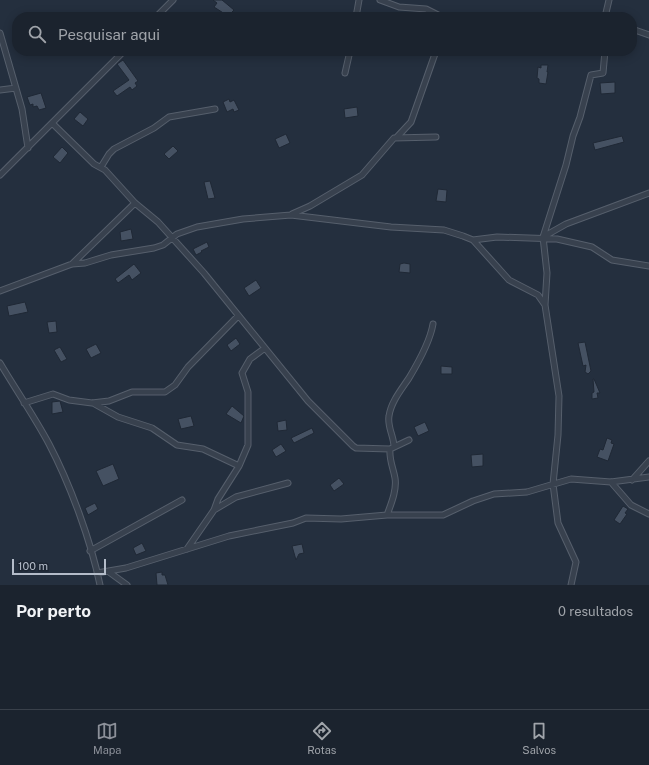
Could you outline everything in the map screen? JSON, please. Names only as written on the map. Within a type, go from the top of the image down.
[{"type":"street","points":[[161,12],[173,0]]},
{"type":"street","points":[[357,12],[359,0]]},
{"type":"street","points":[[380,0],[399,7],[426,8],[433,12]]},
{"type":"street","points":[[606,12],[608,0]]},
{"type":"street","points":[[637,31],[649,35]]},
{"type":"street","points":[[0,34],[22,109],[28,148]]},
{"type":"street","points":[[0,175],[119,56]]},
{"type":"street","points":[[345,72],[349,56]]},
{"type":"street","points":[[291,215],[310,206],[362,175],[411,122],[434,56]]},
{"type":"street","points":[[571,585],[576,562],[558,522],[553,484],[558,435],[559,396],[545,305],[547,273],[543,237],[580,117],[591,75],[602,73],[604,56]]},
{"type":"street","points":[[0,90],[16,88]]},
{"type":"street","points":[[101,167],[114,148],[154,128],[168,116],[215,109]]},
{"type":"street","points":[[52,123],[94,164],[101,167],[136,203],[158,222],[204,273],[308,401],[353,446],[356,448],[392,448],[409,440]]},
{"type":"street","points":[[397,137],[436,137]]},
{"type":"street","points":[[543,237],[566,224],[649,193]]},
{"type":"street","points":[[72,264],[136,203]]},
{"type":"street","points":[[0,291],[72,264],[84,263],[111,255],[154,248],[163,245],[172,238],[197,227],[243,219],[291,215],[391,227],[444,230],[473,240],[497,237],[543,237],[558,239],[592,247],[612,260],[649,266]]},
{"type":"street","points":[[473,240],[510,280],[538,295],[545,305]]},
{"type":"street","points":[[24,403],[53,394],[69,400],[92,403],[109,401],[132,392],[165,392],[171,388],[188,367],[238,316]]},
{"type":"street","points":[[387,515],[392,503],[395,484],[389,457],[394,440],[389,425],[389,416],[400,391],[428,345],[433,324]]},
{"type":"street","points":[[187,549],[214,510],[225,485],[239,466],[248,446],[248,392],[242,373],[244,367],[250,359],[265,348]]},
{"type":"street","points":[[0,363],[55,458],[70,493],[100,585]]},
{"type":"street","points":[[92,403],[118,417],[152,428],[177,445],[203,449],[239,466]]},
{"type":"street","points":[[632,480],[649,462]]},
{"type":"street","points":[[97,573],[110,572],[229,536],[286,525],[306,518],[341,519],[387,515],[443,515],[473,501],[494,494],[527,492],[578,478],[612,482],[649,477]]},
{"type":"street","points":[[612,482],[631,505],[649,514]]},
{"type":"street","points":[[214,510],[236,498],[288,483]]},
{"type":"street","points":[[90,551],[182,500]]},
{"type":"street","points":[[110,572],[127,585]]},
{"type":"building","points":[[213,0],[222,0],[234,10],[232,12],[222,12],[214,7],[217,3]]},
{"type":"building","points":[[123,60],[138,81],[135,83],[137,86],[132,90],[130,87],[117,96],[113,91],[129,80],[117,64]]},
{"type":"building","points":[[541,65],[548,65],[546,84],[539,83],[539,79],[537,78],[538,67],[541,68]]},
{"type":"building","points":[[615,82],[615,93],[601,94],[600,83]]},
{"type":"building","points":[[41,93],[46,108],[39,110],[37,106],[33,107],[33,104],[30,105],[27,97]]},
{"type":"building","points":[[229,99],[230,102],[234,100],[239,110],[234,112],[233,109],[227,112],[223,102]]},
{"type":"building","points":[[357,107],[358,116],[345,118],[344,109]]},
{"type":"building","points":[[80,112],[88,119],[83,126],[74,119]]},
{"type":"building","points":[[286,134],[290,143],[279,148],[275,139]]},
{"type":"building","points":[[622,136],[624,142],[595,150],[593,143]]},
{"type":"building","points":[[173,146],[178,151],[169,159],[164,154]]},
{"type":"building","points":[[62,147],[68,153],[60,163],[53,157]]},
{"type":"building","points":[[210,181],[215,198],[208,199],[204,182]]},
{"type":"building","points":[[438,189],[447,190],[446,202],[436,201]]},
{"type":"building","points":[[131,229],[133,239],[121,241],[120,232]]},
{"type":"building","points":[[207,242],[209,247],[196,255],[193,249]]},
{"type":"building","points":[[134,264],[141,273],[132,280],[129,275],[118,283],[115,279]]},
{"type":"building","points":[[400,264],[410,264],[410,273],[399,272]]},
{"type":"building","points":[[256,280],[261,288],[249,296],[244,288]]},
{"type":"building","points":[[25,302],[28,312],[9,316],[7,306]]},
{"type":"building","points":[[56,321],[57,332],[49,333],[47,322]]},
{"type":"building","points":[[236,338],[240,344],[231,351],[227,345]]},
{"type":"building","points":[[585,342],[591,371],[588,374],[585,372],[586,365],[583,366],[578,343]]},
{"type":"building","points":[[96,344],[101,353],[91,358],[86,349]]},
{"type":"building","points":[[60,347],[67,359],[61,362],[54,350]]},
{"type":"building","points":[[441,366],[452,367],[452,374],[441,374]]},
{"type":"building","points":[[593,379],[600,393],[597,393],[598,398],[592,399],[592,393],[594,392]]},
{"type":"building","points":[[60,401],[63,412],[52,414],[52,402]]},
{"type":"building","points":[[232,406],[244,416],[241,423],[226,414]]},
{"type":"building","points":[[191,416],[194,426],[181,429],[178,419]]},
{"type":"building","points":[[286,420],[287,430],[278,431],[277,422]]},
{"type":"building","points":[[425,422],[429,431],[418,436],[414,427]]},
{"type":"building","points":[[312,428],[314,433],[294,443],[291,438]]},
{"type":"building","points":[[607,438],[612,440],[611,443],[614,444],[608,461],[597,457],[600,449],[603,450]]},
{"type":"building","points":[[281,444],[286,451],[276,457],[272,450]]},
{"type":"building","points":[[483,454],[483,466],[472,467],[471,455]]},
{"type":"building","points":[[113,464],[119,479],[103,486],[96,471]]},
{"type":"building","points":[[339,478],[344,484],[334,491],[330,485]]},
{"type":"building","points":[[95,503],[98,509],[88,515],[85,508]]},
{"type":"building","points":[[623,506],[628,509],[625,513],[627,514],[620,524],[614,520]]},
{"type":"building","points":[[142,543],[146,551],[136,555],[133,548]]},
{"type":"building","points":[[302,544],[304,553],[299,554],[296,560],[292,546]]},
{"type":"building","points":[[162,572],[162,575],[165,575],[168,585],[157,585],[156,573]]}]
